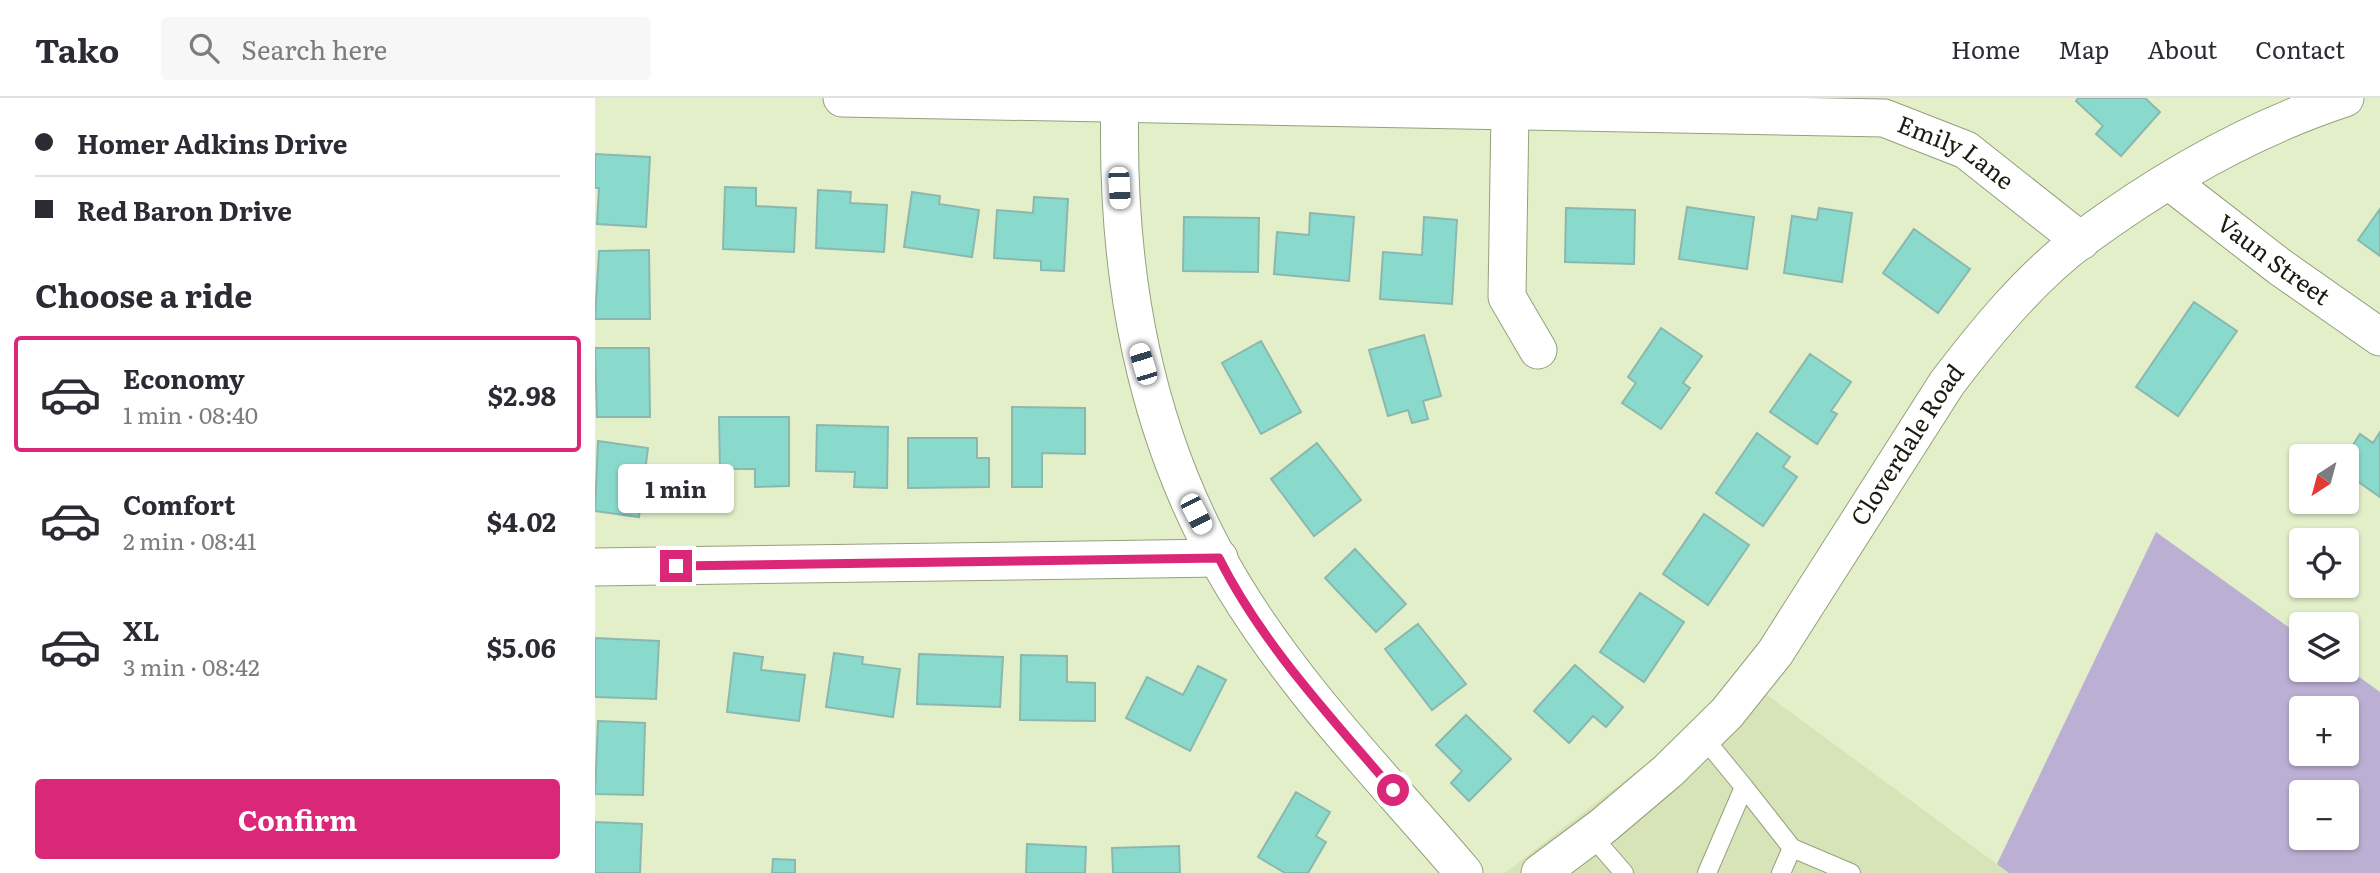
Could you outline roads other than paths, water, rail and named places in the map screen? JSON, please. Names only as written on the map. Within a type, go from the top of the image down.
[{"type":"street","name":"Emily Lane","points":[[842,98],[1510,112],[1587,106],[1884,118],[1966,150],[2017,187],[2081,241]]},
{"type":"street","name":"Cloverdale Road","points":[[1540,873],[1668,771],[1727,713],[1775,653],[1955,373],[1978,343],[2030,287],[2081,241],[2169,181],[2238,142],[2311,109],[2345,98]]},
{"type":"street","points":[[1119,102],[1118,163],[1123,251],[1136,339],[1166,440],[1196,514],[1232,584],[1267,635],[1322,708],[1464,873]]},
{"type":"street","points":[[1510,112],[1507,297],[1538,349]]},
{"type":"street","name":"Vaun Street","points":[[2169,181],[2280,267],[2380,337]]},
{"type":"street","points":[[595,567],[1219,558]]},
{"type":"lane","points":[[1703,737],[1792,848],[1850,873]]},
{"type":"lane","points":[[1707,873],[1744,787]]},
{"type":"lane","points":[[1591,835],[1624,873]]},
{"type":"lane","points":[[1781,873],[1792,848]]}]
